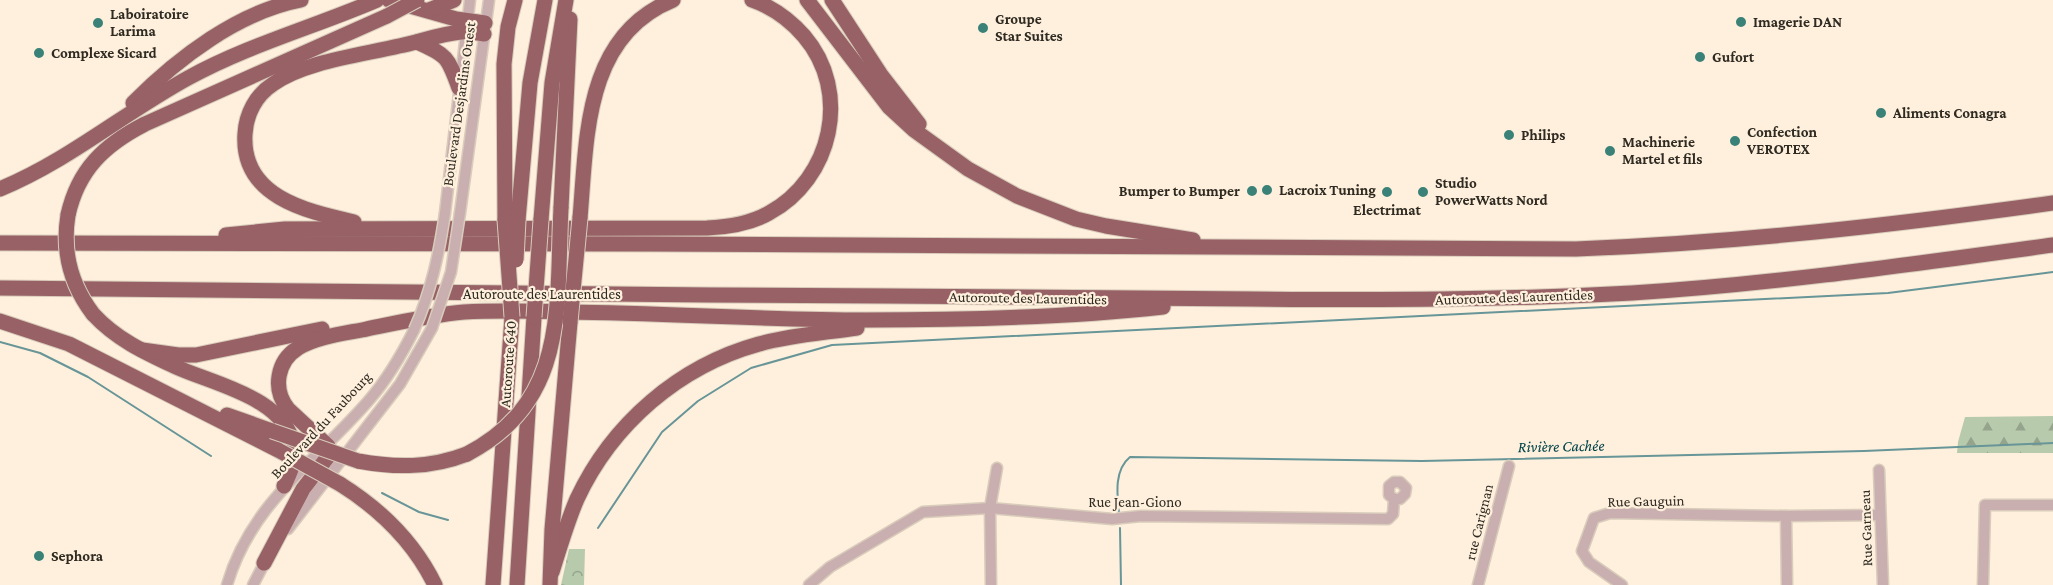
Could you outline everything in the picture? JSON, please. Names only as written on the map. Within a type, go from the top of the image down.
[{"type":"highway","points":[[105,130],[145,92],[220,33],[252,15],[302,0]]},
{"type":"highway","points":[[0,189],[55,162],[158,95],[213,65],[258,45],[377,0]]},
{"type":"highway","points":[[389,0],[429,10],[466,26],[484,28]]},
{"type":"highway","points":[[284,486],[295,452],[292,438],[280,417],[255,399],[174,366],[142,350],[114,334],[93,314],[76,287],[69,263],[66,238],[68,215],[75,193],[89,168],[108,147],[121,137],[145,124],[387,16],[417,0]]},
{"type":"highway","points":[[429,10],[454,0]]},
{"type":"highway","points":[[512,220],[504,64],[507,27],[515,0]]},
{"type":"highway","points":[[512,220],[530,82],[545,0]]},
{"type":"highway","name":"Autoroute 640","points":[[518,585],[534,317],[552,83],[566,0]]},
{"type":"highway","points":[[178,398],[358,460],[392,466],[422,466],[448,461],[467,454],[490,441],[513,422],[536,390],[551,351],[555,321],[570,0]]},
{"type":"highway","points":[[551,578],[552,530],[570,322],[590,120],[598,81],[605,62],[619,39],[632,25],[652,10],[673,0]]},
{"type":"highway","points":[[147,243],[285,229],[707,228],[746,223],[771,212],[800,189],[820,159],[829,130],[830,100],[825,74],[818,56],[807,40],[789,20],[752,0]]},
{"type":"highway","points":[[807,0],[889,107],[914,130],[968,169],[1030,202],[1058,213],[1106,226],[1238,248]]},
{"type":"highway","points":[[832,0],[892,90],[936,145]]},
{"type":"highway","points":[[377,228],[307,211],[275,195],[261,181],[251,166],[245,150],[245,126],[252,107],[259,96],[270,86],[306,68],[417,42],[466,26]]},
{"type":"highway","points":[[417,42],[445,57],[452,67],[459,88]]},
{"type":"highway","points":[[1985,212],[2053,195]]},
{"type":"highway","points":[[0,243],[650,244],[1517,250],[1653,246],[1828,232],[2053,203]]},
{"type":"highway","name":"Autoroute 640","points":[[493,585],[512,317],[512,220]]},
{"type":"highway","name":"Autoroute des Laurentides","points":[[0,288],[1437,300],[1632,293],[1851,273],[2053,245]]},
{"type":"highway","points":[[142,350],[178,355],[206,354],[429,308],[489,293]]},
{"type":"highway","points":[[264,563],[303,489],[330,452],[326,445],[283,403],[279,390],[279,375],[288,356],[300,347],[317,340],[432,316],[482,311],[600,312],[811,320],[910,320],[1107,313],[1232,299]]},
{"type":"highway","points":[[551,578],[577,499],[597,463],[633,418],[673,384],[719,358],[758,345],[803,335],[910,320]]},
{"type":"highway","points":[[0,321],[69,344],[178,398],[340,484],[372,507],[400,533],[435,585]]},
{"type":"street","name":"Boulevard Desjardins Ouest","points":[[445,213],[470,0]]},
{"type":"street","name":"Boulevard Desjardins Ouest","points":[[460,213],[489,0]]},
{"type":"street","name":"Boulevard du Faubourg","points":[[227,585],[250,532],[265,509],[381,384],[399,358],[414,330],[435,273],[445,213]]},
{"type":"street","name":"Boulevard du Faubourg","points":[[254,585],[264,563],[400,384],[413,363],[432,328],[451,272],[460,213]]},
{"type":"street","name":"rue Carignan","points":[[1478,585],[1509,466]]},
{"type":"street","points":[[991,585],[990,508],[997,468]]},
{"type":"street","name":"Rue Garneau","points":[[1879,470],[1882,585]]},
{"type":"street","name":"Rue Jean-Giono","points":[[809,585],[830,567],[923,512],[990,508],[1112,519],[1141,516],[1388,519],[1393,514],[1394,499]]},
{"type":"street","points":[[1983,585],[1985,505],[2053,505]]},
{"type":"street","name":"Rue Gauguin","points":[[1622,585],[1589,562],[1582,551],[1594,518],[1610,513],[1880,515]]},
{"type":"street","points":[[1786,516],[1787,585]]},
{"type":"green space","points":[[2053,416],[2053,453],[1957,453],[1965,417]]},
{"type":"green space","points":[[569,549],[585,549],[584,585],[561,585]]},
{"type":"waterway","points":[[598,528],[662,432],[698,401],[751,368],[832,345],[1888,293],[2053,272]]},
{"type":"waterway","points":[[0,342],[40,353],[88,377],[211,456]]},
{"type":"waterway","name":"Rivière Cachée","points":[[1119,513],[1117,490],[1119,475],[1130,457],[1422,461],[1864,451],[2053,443]]},
{"type":"waterway","points":[[382,493],[419,512],[448,520]]},
{"type":"waterway","name":"Rivière Cachée","points":[[1120,528],[1121,585]]},
{"type":"place","name":"Imagerie DAN","points":[[1741,22]]},
{"type":"place","name":"Laboiratoire Larima","points":[[98,23]]},
{"type":"place","name":"Groupe Star Suites","points":[[983,28]]},
{"type":"place","name":"Complexe Sicard","points":[[39,53]]},
{"type":"place","name":"Gufort","points":[[1700,57]]},
{"type":"place","name":"Aliments Conagra","points":[[1881,113]]},
{"type":"place","name":"Philips","points":[[1509,135]]},
{"type":"place","name":"Confection VEROTEX","points":[[1735,141]]},
{"type":"place","name":"Machinerie Martel et fils","points":[[1610,151]]},
{"type":"place","name":"Lacroix Tuning","points":[[1267,190]]},
{"type":"place","name":"Bumper to Bumper","points":[[1252,191]]},
{"type":"place","name":"Electrimat","points":[[1387,192]]},
{"type":"place","name":"Studio PowerWatts Nord","points":[[1423,192]]},
{"type":"place","name":"Sephora","points":[[39,556]]}]
